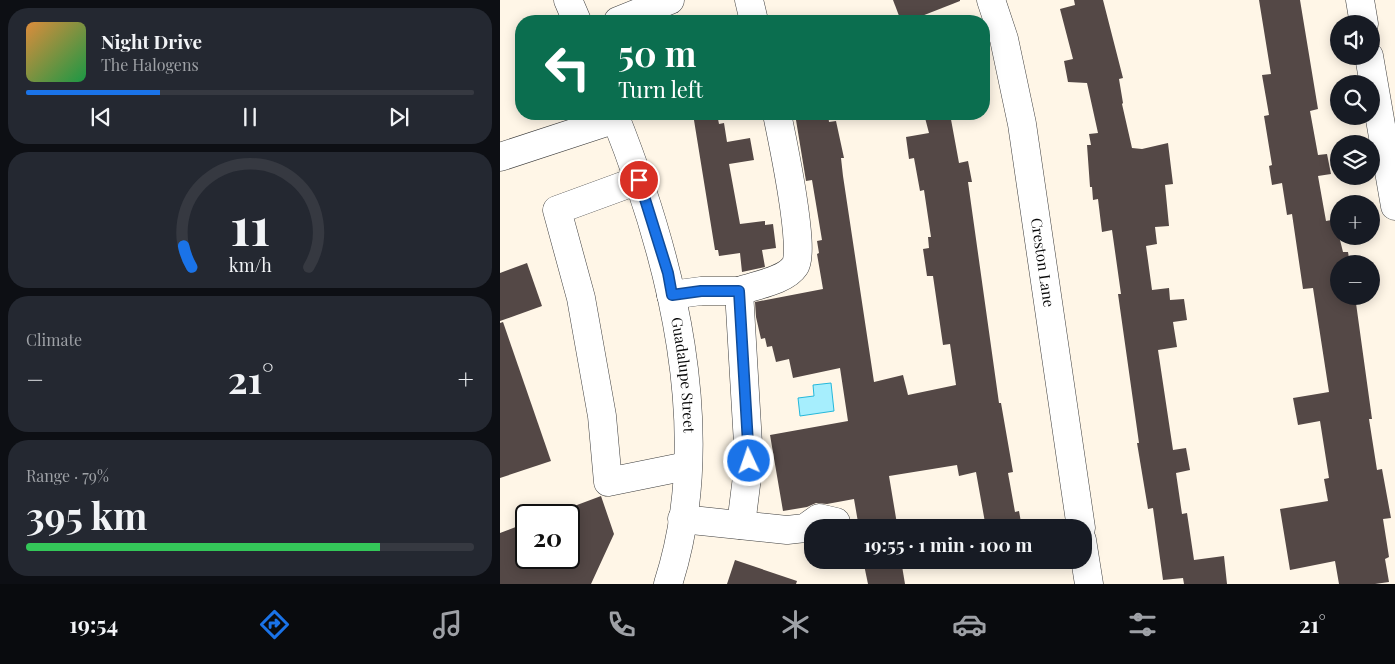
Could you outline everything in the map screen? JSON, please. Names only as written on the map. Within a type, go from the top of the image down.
[{"type":"street","points":[[568,0],[574,15]]},
{"type":"street","points":[[633,15],[670,0]]},
{"type":"street","points":[[749,0],[753,15]]},
{"type":"street","name":"Creston Lane","points":[[991,0],[1004,39],[1022,124],[1080,519]]},
{"type":"street","points":[[1360,0],[1362,15]]},
{"type":"street","points":[[1371,65],[1395,206]]},
{"type":"street","points":[[500,157],[604,120]]},
{"type":"street","name":"Guadalupe Street","points":[[616,120],[639,180],[668,273],[683,375],[687,420],[687,490],[676,558],[668,584]]},
{"type":"street","points":[[672,295],[701,291],[739,291],[787,274],[796,266],[798,236],[778,120]]},
{"type":"street","points":[[639,180],[557,210],[582,308],[602,416],[608,482],[687,466]]},
{"type":"street","points":[[739,291],[749,461],[741,525]]},
{"type":"street","points":[[682,519],[787,530],[804,528]]},
{"type":"street","points":[[1087,569],[1089,584]]},
{"type":"water","points":[[831,383],[834,411],[800,416],[798,398],[814,396],[813,385]]},
{"type":"building","points":[[893,0],[960,0],[924,15],[899,15]]},
{"type":"building","points":[[1074,0],[1103,0],[1123,78],[1119,79],[1122,104],[1132,148],[1142,149],[1168,143],[1173,184],[1165,185],[1169,226],[1155,227],[1157,244],[1146,246],[1152,290],[1169,288],[1170,300],[1184,299],[1187,320],[1173,322],[1177,347],[1158,350],[1173,450],[1186,448],[1190,470],[1176,473],[1182,514],[1187,513],[1194,560],[1224,556],[1227,584],[1184,584],[1183,578],[1163,580],[1153,508],[1148,509],[1137,443],[1139,443],[1118,294],[1121,294],[1112,230],[1102,232],[1098,199],[1093,200],[1092,187],[1090,187],[1087,145],[1091,145],[1089,134],[1098,133],[1087,83],[1068,82],[1064,61],[1073,59],[1060,9],[1075,5]]},
{"type":"building","points":[[1259,0],[1300,0],[1318,109],[1310,111],[1318,155],[1327,154],[1330,169],[1330,174],[1318,176],[1326,221],[1330,220],[1330,245],[1341,245],[1343,252],[1348,252],[1348,255],[1330,255],[1330,305],[1356,305],[1372,419],[1369,419],[1377,470],[1382,469],[1391,518],[1383,519],[1389,557],[1385,559],[1389,582],[1339,584],[1335,561],[1290,570],[1280,509],[1328,501],[1324,479],[1329,478],[1320,421],[1298,425],[1293,398],[1329,392],[1313,288],[1303,289],[1292,214],[1287,215],[1282,183],[1272,185],[1269,166],[1272,165],[1264,116],[1269,115],[1262,75],[1271,74]]},
{"type":"building","points":[[694,120],[718,120],[719,124],[724,123],[727,142],[750,138],[754,160],[729,164],[740,224],[765,221],[765,225],[773,224],[776,248],[762,250],[765,267],[742,272],[740,253],[719,256],[718,250],[715,250]]},
{"type":"building","points":[[796,120],[836,121],[844,158],[841,158],[843,176],[874,382],[903,375],[908,395],[956,385],[950,344],[943,345],[933,276],[927,276],[923,249],[929,248],[928,237],[931,237],[924,190],[920,191],[914,158],[909,159],[906,137],[929,133],[926,120],[951,120],[959,163],[968,161],[972,182],[968,182],[999,403],[1001,403],[1013,472],[1008,473],[1015,512],[1019,511],[1020,519],[984,519],[976,472],[959,476],[957,465],[889,476],[896,519],[857,519],[854,499],[827,504],[816,503],[807,507],[783,511],[770,435],[848,421],[840,368],[793,378],[789,359],[776,362],[772,346],[767,347],[765,338],[761,339],[756,317],[755,302],[823,289],[817,254],[819,253],[817,241],[822,240],[812,180],[806,181]]},
{"type":"building","points":[[527,263],[542,306],[500,321],[500,273]]},
{"type":"building","points":[[503,322],[551,461],[500,478],[500,323]]},
{"type":"building","points":[[601,496],[614,534],[591,584],[500,584],[500,533],[515,527],[515,569],[580,569],[580,504]]},
{"type":"building","points":[[735,560],[797,581],[796,584],[727,584]]},
{"type":"building","points":[[865,569],[902,569],[905,584],[868,584]]},
{"type":"route","points":[[639,180],[668,273],[672,295],[701,291],[739,291],[749,461]]}]
